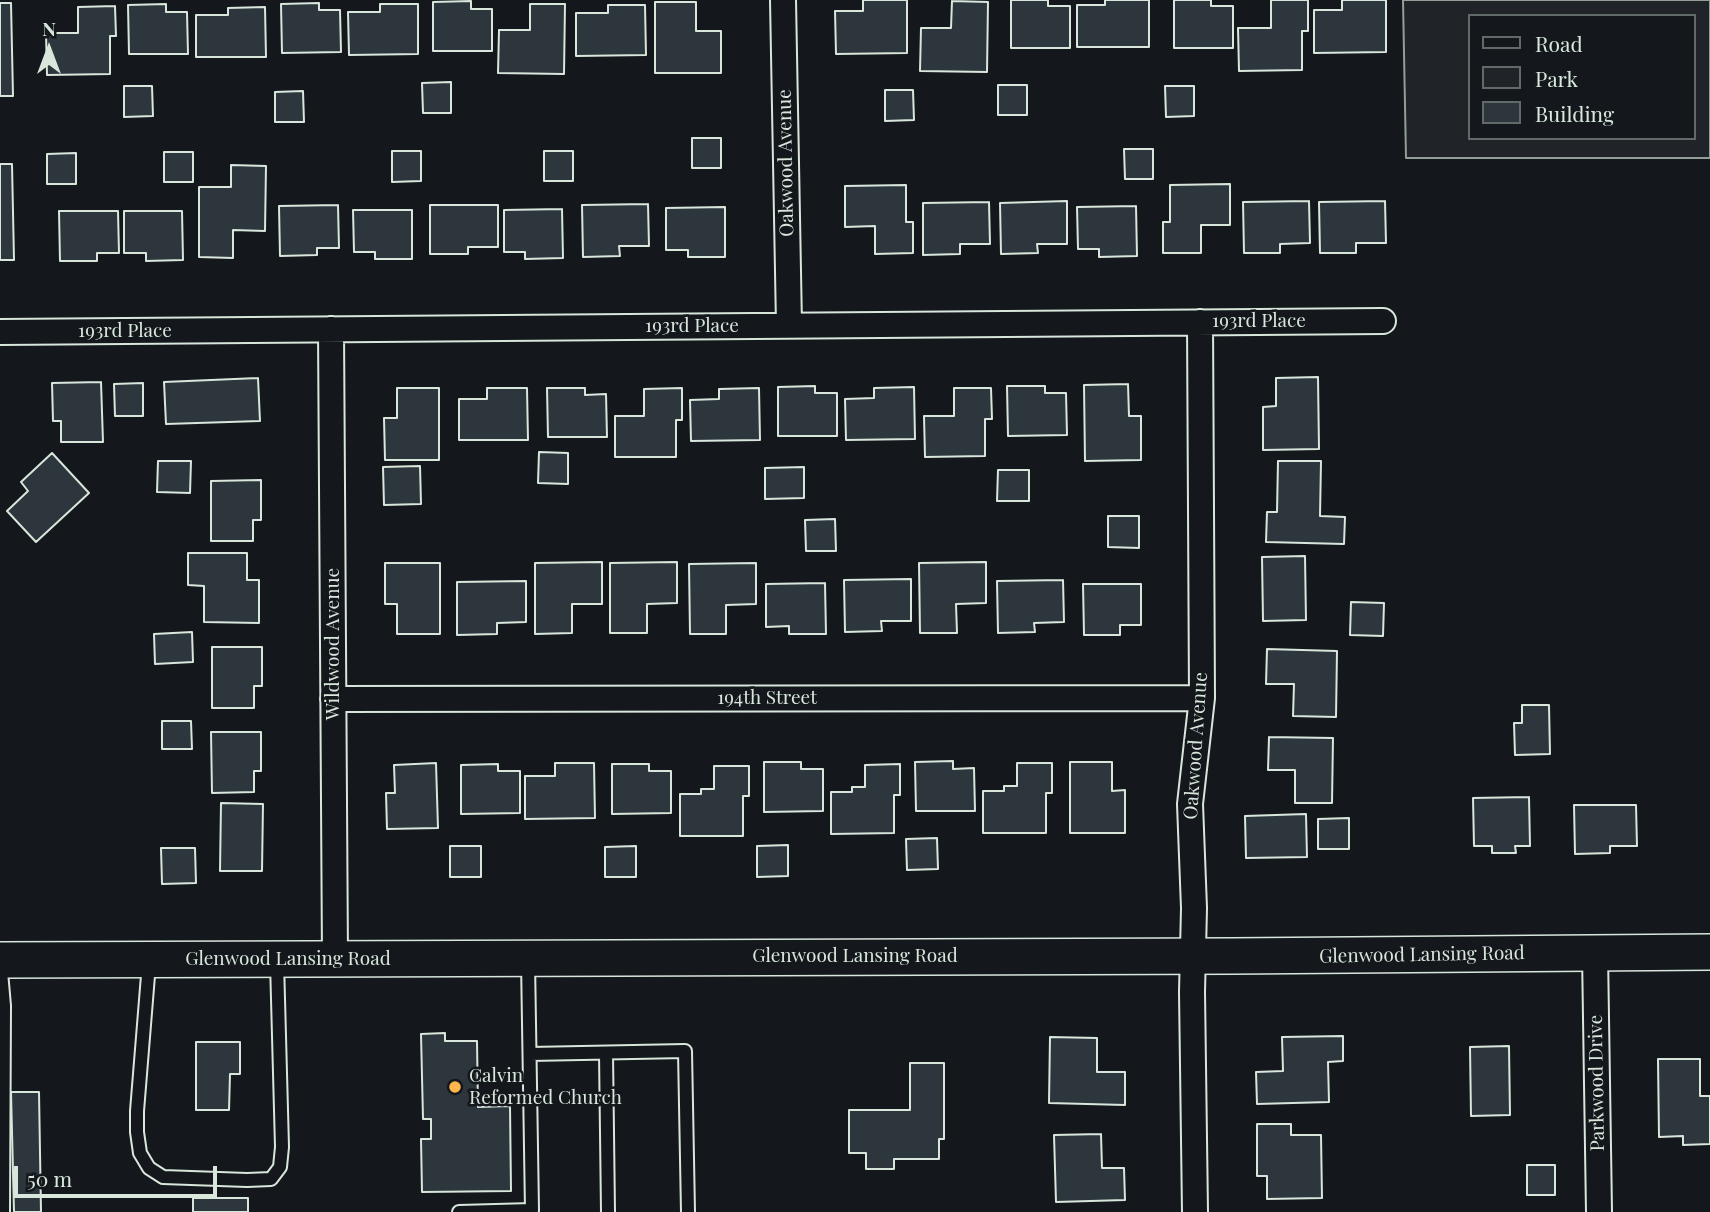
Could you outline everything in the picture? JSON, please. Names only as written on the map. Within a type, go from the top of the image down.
[{"type":"main road","name":"Glenwood Lansing Road","points":[[0,960],[1710,952]]},
{"type":"street","name":"Oakwood Avenue","points":[[783,0],[789,326]]},
{"type":"street","name":"193rd Place","points":[[0,332],[1383,320]]},
{"type":"street","name":"Oakwood Avenue","points":[[1195,1212],[1192,955],[1194,908],[1190,804],[1202,698],[1199,322]]},
{"type":"street","name":"Wildwood Avenue","points":[[331,329],[334,958]]},
{"type":"street","name":"194th Street","points":[[333,699],[1202,698]]},
{"type":"street","name":"Parkwood Drive","points":[[1595,953],[1599,1212]]},
{"type":"lane","points":[[459,1212],[532,1210],[528,958]]},
{"type":"lane","points":[[149,959],[136,1132],[140,1153],[149,1168],[163,1177],[247,1180],[271,1178],[280,1167],[282,1147],[277,959]]},
{"type":"lane","points":[[0,960],[4,1006],[3,1212]]},
{"type":"lane","points":[[530,1054],[685,1051],[688,1212]]},
{"type":"lane","points":[[606,1053],[608,1212]]},
{"type":"green space","points":[[1403,0],[1710,0],[1710,158],[1406,158]]},
{"type":"building","points":[[863,0],[907,0],[907,53],[836,54],[835,11],[863,11]]},
{"type":"building","points":[[1011,0],[1048,0],[1048,6],[1070,6],[1070,48],[1011,48]]},
{"type":"building","points":[[1105,0],[1149,0],[1149,47],[1077,47],[1077,5],[1105,5]]},
{"type":"building","points":[[1174,0],[1211,0],[1211,6],[1233,6],[1233,48],[1174,48]]},
{"type":"building","points":[[1271,0],[1308,0],[1308,31],[1302,31],[1302,70],[1239,71],[1238,28],[1271,28]]},
{"type":"building","points":[[1342,0],[1386,0],[1386,52],[1314,53],[1314,10],[1342,10]]},
{"type":"building","points":[[471,1],[471,9],[492,9],[492,51],[433,51],[433,2]]},
{"type":"building","points":[[952,1],[988,2],[987,72],[920,71],[921,28],[951,28]]},
{"type":"building","points":[[655,2],[696,2],[696,31],[721,31],[721,73],[655,73]]},
{"type":"building","points":[[0,3],[11,3],[13,96],[0,96]]},
{"type":"building","points":[[319,3],[319,10],[340,10],[341,52],[282,53],[281,4]]},
{"type":"building","points":[[166,4],[166,12],[187,12],[188,54],[129,54],[128,5]]},
{"type":"building","points":[[380,4],[418,4],[418,54],[349,55],[348,12],[380,12]]},
{"type":"building","points":[[530,4],[565,4],[564,74],[498,73],[499,30],[530,30]]},
{"type":"building","points":[[608,5],[645,5],[646,55],[576,56],[576,13],[608,13]]},
{"type":"building","points":[[115,6],[116,36],[110,36],[110,74],[47,75],[46,33],[78,33],[78,7]]},
{"type":"building","points":[[265,7],[266,57],[196,57],[196,15],[228,15],[228,8]]},
{"type":"building","points":[[451,82],[451,113],[423,113],[422,83]]},
{"type":"building","points":[[998,85],[1027,85],[1027,115],[998,115]]},
{"type":"building","points":[[124,86],[152,86],[153,116],[124,117]]},
{"type":"building","points":[[1165,86],[1194,86],[1194,116],[1166,117]]},
{"type":"building","points":[[885,90],[913,90],[914,120],[885,121]]},
{"type":"building","points":[[303,91],[304,122],[275,122],[275,92]]},
{"type":"building","points":[[692,138],[721,138],[721,168],[692,168]]},
{"type":"building","points":[[1124,149],[1153,149],[1153,179],[1125,179]]},
{"type":"building","points":[[392,151],[421,151],[421,181],[392,182]]},
{"type":"building","points":[[544,151],[573,151],[573,181],[544,181]]},
{"type":"building","points":[[164,152],[193,152],[193,182],[164,182]]},
{"type":"building","points":[[76,153],[76,184],[47,184],[47,154]]},
{"type":"building","points":[[0,164],[12,164],[14,260],[0,260]]},
{"type":"building","points":[[231,165],[266,166],[265,231],[233,230],[233,258],[199,257],[199,187],[231,187]]},
{"type":"building","points":[[1230,184],[1230,225],[1201,225],[1201,253],[1163,253],[1163,222],[1170,222],[1170,185]]},
{"type":"building","points":[[906,185],[906,222],[913,222],[913,253],[875,254],[875,226],[845,227],[845,186]]},
{"type":"building","points":[[1067,201],[1067,244],[1037,244],[1038,253],[1001,254],[1000,203]]},
{"type":"building","points":[[1309,201],[1310,243],[1280,244],[1280,253],[1244,253],[1243,202]]},
{"type":"building","points":[[1385,201],[1386,243],[1356,243],[1356,253],[1320,253],[1319,202]]},
{"type":"building","points":[[989,202],[990,244],[960,244],[960,254],[923,255],[923,203]]},
{"type":"building","points":[[648,204],[649,246],[619,246],[620,256],[583,257],[582,205]]},
{"type":"building","points":[[338,205],[339,248],[317,248],[317,255],[280,256],[279,206]]},
{"type":"building","points":[[430,205],[498,205],[498,247],[468,247],[468,254],[430,254]]},
{"type":"building","points":[[1136,206],[1137,256],[1099,257],[1099,249],[1078,249],[1077,207]]},
{"type":"building","points":[[725,207],[725,257],[688,257],[688,250],[666,250],[666,208]]},
{"type":"building","points":[[562,209],[563,258],[525,259],[525,252],[504,252],[504,210]]},
{"type":"building","points":[[353,210],[412,210],[412,259],[375,259],[375,252],[354,252]]},
{"type":"building","points":[[59,211],[118,211],[119,253],[97,253],[97,261],[60,261]]},
{"type":"building","points":[[124,211],[182,211],[183,260],[146,261],[146,253],[124,253]]},
{"type":"building","points":[[1318,377],[1319,449],[1263,450],[1263,407],[1276,406],[1276,378]]},
{"type":"building","points":[[258,378],[260,421],[166,424],[164,382]]},
{"type":"building","points":[[101,382],[103,442],[61,442],[61,421],[53,421],[52,383]]},
{"type":"building","points":[[143,383],[143,416],[115,416],[114,384]]},
{"type":"building","points":[[1128,384],[1129,416],[1141,416],[1141,460],[1085,461],[1084,385]]},
{"type":"building","points":[[815,386],[815,393],[837,393],[837,436],[778,436],[778,387]]},
{"type":"building","points":[[1007,386],[1045,386],[1045,393],[1066,393],[1067,435],[1008,436]]},
{"type":"building","points":[[914,387],[915,439],[846,440],[845,399],[874,398],[874,388]]},
{"type":"building","points":[[397,388],[439,388],[439,460],[385,460],[384,418],[397,418]]},
{"type":"building","points":[[487,388],[527,388],[528,440],[459,440],[459,399],[487,399]]},
{"type":"building","points":[[547,388],[585,388],[585,395],[606,394],[607,437],[548,437]]},
{"type":"building","points":[[682,388],[682,420],[676,420],[676,457],[615,457],[615,416],[644,416],[644,389]]},
{"type":"building","points":[[759,388],[760,440],[691,441],[690,400],[719,399],[719,389]]},
{"type":"building","points":[[954,388],[991,388],[992,419],[985,419],[985,456],[925,457],[924,416],[954,416]]},
{"type":"building","points":[[539,452],[568,453],[568,484],[538,483]]},
{"type":"building","points":[[52,453],[89,493],[36,542],[7,511],[28,491],[21,482]]},
{"type":"building","points":[[158,461],[191,461],[190,493],[157,492]]},
{"type":"building","points":[[1278,461],[1321,461],[1320,516],[1345,517],[1344,544],[1266,542],[1267,512],[1277,512]]},
{"type":"building","points":[[420,466],[421,504],[384,505],[383,467]]},
{"type":"building","points":[[804,467],[804,498],[765,499],[765,468]]},
{"type":"building","points":[[998,470],[1029,470],[1029,501],[997,501]]},
{"type":"building","points":[[261,480],[261,520],[253,520],[253,541],[211,541],[211,481]]},
{"type":"building","points":[[1108,516],[1139,516],[1139,548],[1108,547]]},
{"type":"building","points":[[835,519],[836,551],[806,551],[805,520]]},
{"type":"building","points":[[188,553],[247,553],[247,580],[259,580],[259,623],[204,622],[204,586],[188,585]]},
{"type":"building","points":[[1305,556],[1306,620],[1263,621],[1262,557]]},
{"type":"building","points":[[602,562],[602,604],[572,604],[572,633],[535,634],[535,563]]},
{"type":"building","points":[[677,562],[677,603],[647,604],[647,633],[610,633],[610,563]]},
{"type":"building","points":[[986,562],[986,603],[956,604],[957,633],[920,633],[919,563]]},
{"type":"building","points":[[385,563],[440,563],[440,634],[397,634],[397,604],[385,604]]},
{"type":"building","points":[[756,563],[756,604],[726,605],[726,634],[690,634],[689,564]]},
{"type":"building","points":[[911,579],[911,621],[881,621],[882,631],[845,632],[844,580]]},
{"type":"building","points":[[1063,580],[1064,622],[1034,623],[1035,632],[998,633],[997,581]]},
{"type":"building","points":[[526,581],[526,622],[497,623],[497,634],[457,635],[457,582]]},
{"type":"building","points":[[825,583],[826,634],[789,634],[789,626],[766,627],[766,584]]},
{"type":"building","points":[[1083,584],[1141,584],[1141,625],[1120,625],[1120,635],[1084,635]]},
{"type":"building","points":[[1351,602],[1384,603],[1383,636],[1350,635]]},
{"type":"building","points":[[192,632],[193,662],[155,664],[154,634]]},
{"type":"building","points":[[212,647],[262,647],[262,686],[254,686],[254,708],[212,708]]},
{"type":"building","points":[[1267,649],[1337,651],[1336,717],[1293,716],[1294,684],[1266,684]]},
{"type":"building","points":[[1522,705],[1549,705],[1550,754],[1515,755],[1514,723],[1522,723]]},
{"type":"building","points":[[162,721],[191,721],[192,749],[162,749]]},
{"type":"building","points":[[211,732],[261,732],[261,771],[254,771],[254,792],[212,793]]},
{"type":"building","points":[[1269,737],[1333,738],[1332,803],[1295,803],[1295,770],[1268,770]]},
{"type":"building","points":[[953,761],[953,769],[974,768],[975,811],[916,811],[915,762]]},
{"type":"building","points":[[764,762],[801,762],[801,769],[823,769],[823,811],[764,812]]},
{"type":"building","points":[[1070,762],[1112,762],[1112,791],[1125,790],[1125,833],[1070,833]]},
{"type":"building","points":[[436,763],[438,828],[387,829],[386,793],[395,793],[394,765]]},
{"type":"building","points":[[555,763],[594,763],[595,818],[525,819],[525,776],[555,776]]},
{"type":"building","points":[[1017,763],[1052,763],[1052,793],[1046,793],[1046,833],[983,833],[983,791],[1004,791],[1004,786],[1017,786]]},
{"type":"building","points":[[498,764],[498,771],[520,771],[520,813],[461,814],[461,765]]},
{"type":"building","points":[[612,764],[649,764],[649,771],[671,771],[671,813],[612,814]]},
{"type":"building","points":[[900,764],[900,795],[894,795],[894,833],[831,834],[831,792],[852,792],[852,787],[865,787],[865,765]]},
{"type":"building","points":[[714,766],[749,766],[749,796],[743,796],[743,836],[680,836],[680,794],[701,794],[701,789],[714,789]]},
{"type":"building","points":[[1529,797],[1530,846],[1515,846],[1516,853],[1492,853],[1492,846],[1474,846],[1473,798]]},
{"type":"building","points":[[221,803],[263,804],[262,871],[220,871]]},
{"type":"building","points":[[1574,805],[1636,805],[1637,846],[1610,846],[1610,853],[1575,854]]},
{"type":"building","points":[[1306,814],[1307,857],[1246,858],[1245,816]]},
{"type":"building","points":[[1349,818],[1349,849],[1318,849],[1318,819]]},
{"type":"building","points":[[937,838],[938,869],[907,870],[906,839]]},
{"type":"building","points":[[788,845],[788,876],[757,877],[757,846]]},
{"type":"building","points":[[450,846],[481,846],[481,877],[450,877]]},
{"type":"building","points":[[636,846],[636,877],[605,877],[605,847]]},
{"type":"building","points":[[161,848],[195,848],[196,883],[162,884]]},
{"type":"building","points":[[445,1033],[445,1041],[477,1041],[478,1107],[510,1106],[511,1191],[422,1192],[421,1139],[431,1139],[431,1119],[423,1119],[421,1034]]},
{"type":"building","points":[[1343,1036],[1343,1061],[1328,1062],[1329,1102],[1257,1104],[1256,1072],[1283,1071],[1282,1037]]},
{"type":"building","points":[[1050,1037],[1097,1038],[1097,1072],[1125,1072],[1125,1105],[1049,1103]]},
{"type":"building","points":[[196,1042],[240,1042],[240,1074],[230,1074],[229,1110],[196,1110]]},
{"type":"building","points":[[1509,1046],[1510,1115],[1471,1116],[1470,1047]]},
{"type":"building","points":[[1658,1059],[1700,1059],[1700,1096],[1710,1096],[1710,1144],[1683,1145],[1683,1136],[1659,1137]]},
{"type":"building","points":[[910,1063],[944,1063],[944,1139],[939,1139],[939,1159],[894,1159],[894,1169],[866,1169],[866,1153],[849,1153],[849,1110],[910,1110]]},
{"type":"building","points":[[11,1092],[39,1092],[41,1212],[14,1212]]},
{"type":"building","points":[[1257,1124],[1291,1124],[1291,1135],[1321,1135],[1322,1198],[1267,1199],[1267,1176],[1257,1176]]},
{"type":"building","points":[[1101,1134],[1102,1168],[1124,1168],[1125,1200],[1056,1202],[1054,1135]]},
{"type":"building","points":[[1527,1165],[1555,1165],[1555,1195],[1527,1195]]},
{"type":"building","points":[[193,1198],[248,1198],[248,1212],[193,1212]]},
{"type":"place","name":"Calvin Reformed Church","points":[[455,1087]]}]
